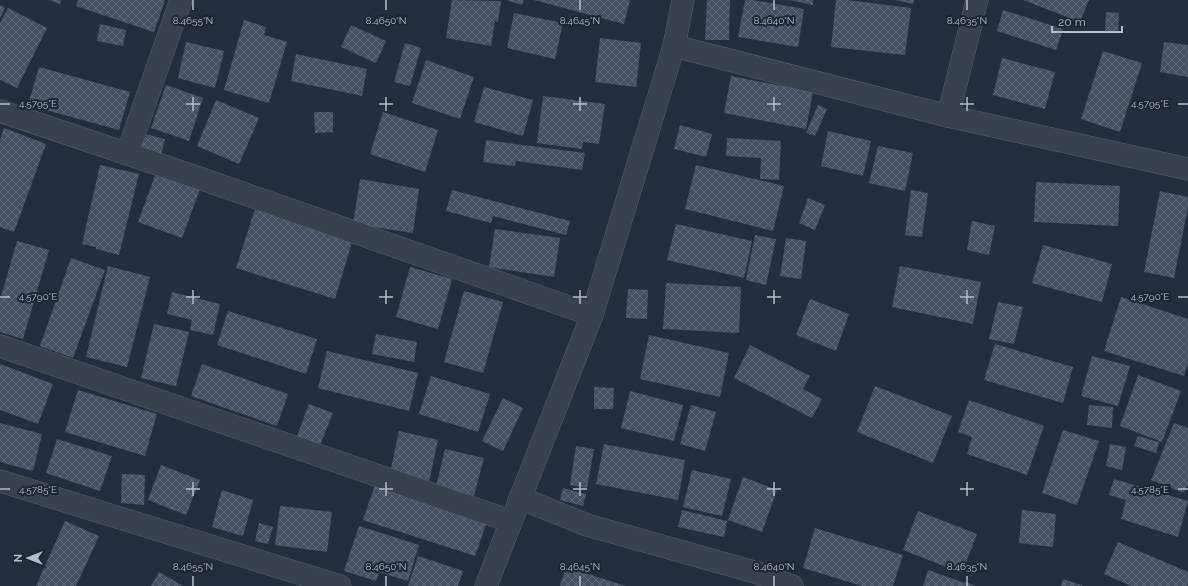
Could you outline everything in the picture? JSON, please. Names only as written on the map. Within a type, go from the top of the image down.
[{"type":"street","points":[[127,154],[181,0]]},
{"type":"street","points":[[486,586],[510,521],[592,315],[674,46],[683,0]]},
{"type":"street","points":[[948,116],[977,0]]},
{"type":"street","points":[[674,46],[948,116],[1188,169]]},
{"type":"street","points":[[0,111],[592,315]]},
{"type":"street","points":[[0,346],[510,521]]},
{"type":"street","points":[[0,481],[340,586]]},
{"type":"street","points":[[520,498],[587,525],[758,573],[792,586]]},
{"type":"building","points":[[49,0],[61,0],[60,4]]},
{"type":"building","points":[[78,0],[165,0],[154,32],[76,6]]},
{"type":"building","points":[[452,0],[501,1],[498,22],[495,21],[491,46],[446,38]]},
{"type":"building","points":[[506,0],[524,0],[522,5]]},
{"type":"building","points":[[534,0],[630,0],[624,24]]},
{"type":"building","points":[[707,0],[730,0],[729,40],[705,40]]},
{"type":"building","points":[[745,0],[753,0],[804,9],[798,47],[738,37]]},
{"type":"building","points":[[790,0],[813,0],[813,5]]},
{"type":"building","points":[[836,0],[911,8],[905,55],[831,47]]},
{"type":"building","points":[[895,0],[914,0],[913,4]]},
{"type":"building","points":[[1023,0],[1089,0],[1080,22]]},
{"type":"building","points":[[0,5],[5,8],[0,18]]},
{"type":"building","points":[[8,8],[47,28],[17,88],[0,80],[0,23]]},
{"type":"building","points":[[1003,10],[1063,29],[1056,50],[997,31]]},
{"type":"building","points":[[1106,12],[1119,13],[1118,32],[1105,31]]},
{"type":"building","points":[[514,13],[563,23],[555,59],[507,48]]},
{"type":"building","points":[[244,20],[266,27],[264,35],[287,42],[269,103],[224,90]]},
{"type":"building","points":[[100,24],[126,30],[123,46],[97,41]]},
{"type":"building","points":[[351,25],[386,41],[376,63],[341,47]]},
{"type":"building","points":[[600,38],[641,43],[636,87],[595,82]]},
{"type":"building","points":[[186,42],[224,51],[215,88],[178,78]]},
{"type":"building","points":[[1164,42],[1188,45],[1188,77],[1160,72]]},
{"type":"building","points":[[405,43],[421,48],[410,86],[394,82]]},
{"type":"building","points":[[1103,51],[1142,63],[1120,132],[1081,119]]},
{"type":"building","points":[[296,54],[367,69],[362,96],[291,81]]},
{"type":"building","points":[[1002,58],[1055,72],[1045,109],[993,95]]},
{"type":"building","points":[[426,60],[474,77],[460,119],[412,103]]},
{"type":"building","points":[[39,67],[130,92],[119,130],[28,105]]},
{"type":"building","points":[[731,76],[813,92],[806,129],[724,113]]},
{"type":"building","points":[[166,85],[203,98],[189,141],[151,128]]},
{"type":"building","points":[[484,87],[533,100],[523,136],[474,122]]},
{"type":"building","points":[[543,96],[605,104],[599,144],[583,142],[582,149],[537,143]]},
{"type":"building","points":[[216,100],[259,118],[239,164],[197,146]]},
{"type":"building","points":[[818,105],[827,109],[815,136],[806,133]]},
{"type":"building","points":[[314,112],[333,112],[333,132],[315,133]]},
{"type":"building","points":[[383,112],[438,130],[425,172],[370,154]]},
{"type":"building","points":[[680,125],[712,134],[706,157],[674,149]]},
{"type":"building","points":[[4,128],[46,144],[14,232],[0,227],[0,140]]},
{"type":"building","points":[[828,131],[871,141],[863,176],[821,166]]},
{"type":"building","points":[[141,133],[165,139],[161,155],[137,149]]},
{"type":"building","points":[[727,138],[781,141],[779,180],[760,179],[761,158],[726,156]]},
{"type":"building","points":[[486,140],[585,153],[582,170],[516,161],[515,166],[483,162]]},
{"type":"building","points":[[878,146],[913,153],[905,191],[869,183]]},
{"type":"building","points":[[100,165],[139,174],[119,255],[82,244]]},
{"type":"building","points":[[696,165],[784,186],[773,231],[685,209]]},
{"type":"building","points":[[156,173],[200,189],[182,238],[138,222]]},
{"type":"building","points":[[360,179],[419,189],[413,233],[353,224]]},
{"type":"building","points":[[1036,182],[1120,186],[1118,226],[1034,222]]},
{"type":"building","points":[[452,190],[570,221],[566,235],[493,216],[491,223],[446,211]]},
{"type":"building","points":[[911,190],[928,193],[922,237],[905,235]]},
{"type":"building","points":[[1160,191],[1188,197],[1188,207],[1174,278],[1144,272]]},
{"type":"building","points":[[808,198],[825,205],[815,230],[799,223]]},
{"type":"building","points":[[255,209],[353,239],[335,299],[236,268]]},
{"type":"building","points":[[972,221],[995,226],[989,255],[967,250]]},
{"type":"building","points":[[676,224],[752,241],[744,278],[667,260]]},
{"type":"building","points":[[495,229],[560,238],[554,277],[489,267]]},
{"type":"building","points":[[755,235],[776,239],[766,285],[746,280]]},
{"type":"building","points":[[786,238],[806,241],[801,279],[780,276]]},
{"type":"building","points":[[17,241],[49,250],[23,339],[0,332],[0,300]]},
{"type":"building","points":[[1043,245],[1112,264],[1102,302],[1032,283]]},
{"type":"building","points":[[71,258],[105,270],[73,358],[40,346]]},
{"type":"building","points":[[108,266],[150,277],[127,367],[86,357]]},
{"type":"building","points":[[900,266],[981,282],[973,324],[892,307]]},
{"type":"building","points":[[410,267],[452,279],[438,329],[396,317]]},
{"type":"building","points":[[666,283],[741,287],[739,333],[663,329]]},
{"type":"building","points":[[628,289],[648,290],[647,319],[626,318]]},
{"type":"building","points":[[464,291],[503,302],[483,373],[444,362]]},
{"type":"building","points":[[172,292],[220,304],[213,335],[190,330],[192,320],[167,314]]},
{"type":"building","points":[[1121,297],[1188,319],[1188,363],[1184,376],[1104,351]]},
{"type":"building","points":[[810,299],[849,314],[836,351],[796,335]]},
{"type":"building","points":[[998,302],[1023,307],[1014,344],[989,339]]},
{"type":"building","points":[[228,311],[317,339],[306,374],[217,345]]},
{"type":"building","points":[[154,324],[189,332],[176,386],[141,378]]},
{"type":"building","points":[[376,334],[417,342],[414,362],[372,354]]},
{"type":"building","points":[[649,335],[729,353],[720,397],[640,379]]},
{"type":"building","points":[[995,344],[1073,367],[1063,403],[984,380]]},
{"type":"building","points":[[750,345],[810,376],[803,389],[822,399],[812,418],[734,378]]},
{"type":"building","points":[[327,351],[418,373],[409,411],[318,388]]},
{"type":"building","points":[[1092,356],[1130,366],[1118,406],[1081,396]]},
{"type":"building","points":[[0,364],[53,384],[38,424],[0,410]]},
{"type":"building","points":[[202,364],[288,394],[277,426],[191,396]]},
{"type":"building","points":[[1138,375],[1181,391],[1162,442],[1120,426]]},
{"type":"building","points":[[431,376],[490,394],[478,432],[419,414]]},
{"type":"building","points":[[875,386],[952,416],[933,463],[857,432]]},
{"type":"building","points":[[594,387],[614,388],[613,409],[594,409]]},
{"type":"building","points":[[78,390],[157,414],[145,456],[65,432]]},
{"type":"building","points":[[630,391],[683,405],[674,441],[621,428]]},
{"type":"building","points":[[503,398],[523,408],[503,451],[482,441]]},
{"type":"building","points":[[969,400],[1044,426],[1027,475],[967,454],[972,437],[958,432]]},
{"type":"building","points":[[309,404],[333,413],[320,445],[297,436]]},
{"type":"building","points":[[691,405],[716,412],[705,451],[680,444]]},
{"type":"building","points":[[1089,405],[1113,407],[1112,428],[1087,425]]},
{"type":"building","points":[[0,423],[42,434],[33,471],[0,462]]},
{"type":"building","points":[[1174,423],[1188,428],[1188,484],[1184,493],[1151,480]]},
{"type":"building","points":[[1063,430],[1099,441],[1077,505],[1042,493]]},
{"type":"building","points":[[399,431],[438,440],[429,482],[390,473]]},
{"type":"building","points":[[1138,436],[1159,442],[1156,453],[1134,446]]},
{"type":"building","points":[[57,439],[112,456],[100,491],[46,473]]},
{"type":"building","points":[[604,444],[685,460],[678,500],[596,484]]},
{"type":"building","points":[[1110,444],[1126,447],[1122,470],[1106,466]]},
{"type":"building","points":[[576,446],[594,449],[587,488],[570,485]]},
{"type":"building","points":[[445,449],[484,458],[474,496],[436,486]]},
{"type":"building","points":[[161,465],[200,480],[186,515],[148,500]]},
{"type":"building","points":[[692,470],[731,479],[722,516],[683,507]]},
{"type":"building","points":[[122,474],[145,475],[144,505],[121,503]]},
{"type":"building","points":[[743,477],[777,490],[762,532],[728,520]]},
{"type":"building","points":[[1114,479],[1188,501],[1178,537],[1121,519],[1126,500],[1109,495]]},
{"type":"building","points":[[376,482],[488,519],[475,556],[363,520]]},
{"type":"building","points":[[563,488],[586,494],[583,506],[560,500]]},
{"type":"building","points":[[222,490],[253,500],[243,536],[212,527]]},
{"type":"building","points":[[280,506],[332,512],[327,552],[275,545]]},
{"type":"building","points":[[682,510],[727,521],[724,537],[678,527]]},
{"type":"building","points":[[1022,510],[1056,514],[1053,547],[1019,543]]},
{"type":"building","points":[[918,511],[977,534],[962,573],[903,550]]},
{"type":"building","points":[[65,521],[99,536],[76,586],[36,586]]},
{"type":"building","points":[[259,523],[273,527],[268,544],[255,541]]},
{"type":"building","points":[[359,526],[419,545],[408,581],[379,572],[376,581],[344,571]]},
{"type":"building","points":[[815,528],[903,555],[893,586],[862,586],[803,568]]},
{"type":"building","points":[[1118,542],[1188,572],[1188,586],[1131,586],[1104,574]]},
{"type":"building","points":[[418,556],[463,571],[458,586],[408,586]]},
{"type":"building","points":[[566,567],[626,586],[560,586]]},
{"type":"building","points":[[928,570],[965,583],[976,586],[923,586]]},
{"type":"building","points":[[159,572],[183,586],[151,586]]},
{"type":"building","points":[[1063,579],[1084,586],[1061,586]]}]
